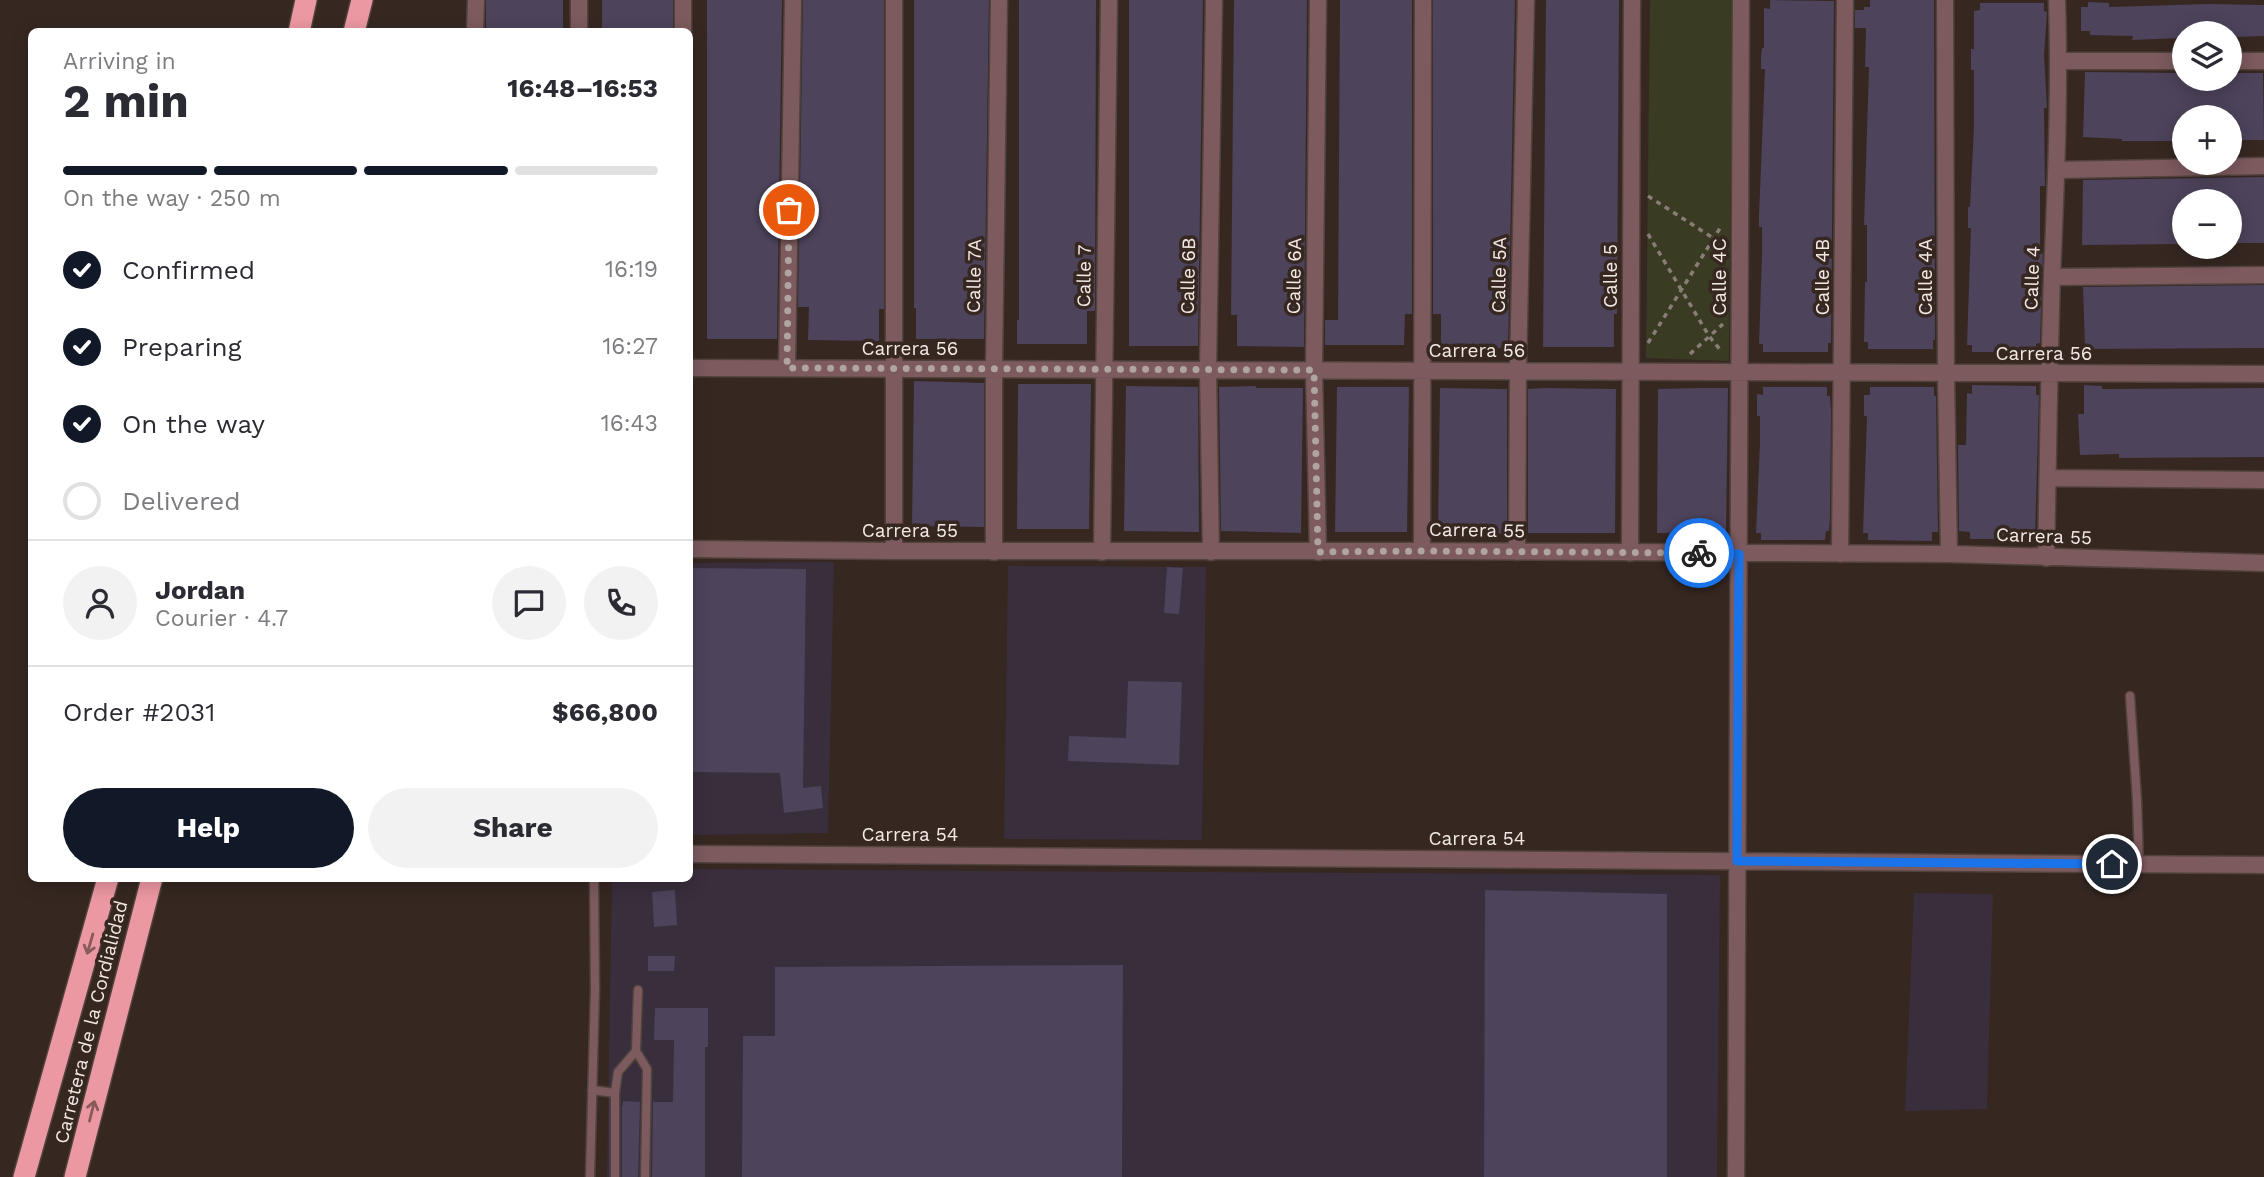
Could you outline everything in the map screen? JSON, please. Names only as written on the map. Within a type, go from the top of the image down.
[{"type":"highway","points":[[300,28],[306,0]]},
{"type":"highway","points":[[356,28],[362,0]]},
{"type":"highway","name":"Carretera de la Cordialidad","points":[[24,1177],[107,882]]},
{"type":"highway","name":"Carretera de la Cordialidad","points":[[75,1177],[151,882]]},
{"type":"street","points":[[475,28],[476,0]]},
{"type":"street","points":[[579,0],[579,28]]},
{"type":"street","points":[[683,0],[683,28]]},
{"type":"street","points":[[787,368],[793,0]]},
{"type":"street","points":[[894,0],[894,551]]},
{"type":"street","name":"Calle 7A","points":[[994,552],[999,0]]},
{"type":"street","name":"Calle 7","points":[[1102,552],[1109,0]]},
{"type":"street","name":"Calle 6B","points":[[1211,552],[1208,370],[1213,0]]},
{"type":"street","name":"Calle 6A","points":[[1318,0],[1314,370],[1318,552]]},
{"type":"street","points":[[1422,551],[1423,0]]},
{"type":"street","name":"Calle 5A","points":[[1517,552],[1526,0]]},
{"type":"street","name":"Calle 5","points":[[1630,553],[1632,0]]},
{"type":"street","name":"Calle 4C","points":[[1736,1177],[1741,0]]},
{"type":"street","name":"Calle 4B","points":[[1840,554],[1845,0]]},
{"type":"street","name":"Calle 4A","points":[[1945,0],[1949,554]]},
{"type":"street","name":"Calle 4","points":[[2046,558],[2057,170],[2057,0]]},
{"type":"street","points":[[2059,61],[2172,61]]},
{"type":"street","points":[[2242,61],[2264,61]]},
{"type":"street","points":[[2057,170],[2264,166]]},
{"type":"street","points":[[2052,277],[2264,275]]},
{"type":"street","name":"Carrera 56","points":[[693,368],[2264,374]]},
{"type":"street","points":[[2048,478],[2264,480]]},
{"type":"street","name":"Carrera 55","points":[[693,549],[1949,554],[2264,563]]},
{"type":"street","name":"Carrera 54","points":[[693,854],[2264,866]]},
{"type":"lane","points":[[2130,696],[2138,864]]},
{"type":"lane","points":[[590,1177],[595,989],[594,882]]},
{"type":"lane","points":[[639,990],[636,1051],[647,1069],[645,1177]]},
{"type":"lane","points":[[615,1177],[615,1093],[618,1072],[636,1051]]},
{"type":"lane","points":[[592,1090],[615,1093]]},
{"type":"path","points":[[1631,185],[1740,255]]},
{"type":"path","points":[[1630,372],[1740,194]]},
{"type":"path","points":[[1631,206],[1709,336],[1740,372]]},
{"type":"path","points":[[1671,372],[1740,308]]},
{"type":"shaded area","points":[[834,562],[828,833],[693,835],[693,563]]},
{"type":"shaded area","points":[[1008,566],[1206,567],[1202,840],[1004,839]]},
{"type":"shaded area","points":[[693,869],[1720,875],[1717,1177],[607,1177],[612,882],[693,882]]},
{"type":"shaded area","points":[[1914,893],[1993,894],[1987,1109],[1905,1111]]},
{"type":"green space","points":[[1650,0],[1732,0],[1729,361],[1646,358]]},
{"type":"building","points":[[486,0],[563,0],[563,28],[486,28]]},
{"type":"building","points":[[602,0],[673,0],[673,28],[602,28]]},
{"type":"building","points":[[707,0],[782,0],[777,339],[707,339]]},
{"type":"building","points":[[803,0],[884,0],[884,309],[879,309],[879,341],[808,340],[809,307],[798,307]]},
{"type":"building","points":[[914,0],[989,0],[984,339],[916,339]]},
{"type":"building","points":[[1019,0],[1096,0],[1095,311],[1087,311],[1087,344],[1017,344]]},
{"type":"building","points":[[1129,0],[1203,0],[1198,346],[1129,346]]},
{"type":"building","points":[[1234,0],[1307,0],[1304,347],[1237,346],[1237,315],[1231,315]]},
{"type":"building","points":[[1340,0],[1412,0],[1412,314],[1405,314],[1404,345],[1325,345],[1325,320],[1338,320]]},
{"type":"building","points":[[1433,0],[1515,0],[1508,348],[1441,347],[1441,314],[1433,314]]},
{"type":"building","points":[[1546,0],[1619,0],[1617,314],[1614,314],[1614,347],[1543,347]]},
{"type":"building","points":[[1770,0],[1834,1],[1831,343],[1828,343],[1828,352],[1763,352],[1763,344],[1759,344],[1762,227],[1759,227],[1759,215],[1765,69],[1761,69],[1761,56],[1764,48],[1764,8],[1770,9]]},
{"type":"building","points":[[1870,0],[1934,0],[1933,349],[1868,349],[1868,342],[1864,342],[1867,225],[1864,225],[1869,67],[1865,67],[1866,28],[1855,28],[1855,10],[1870,7]]},
{"type":"building","points":[[2088,2],[2109,3],[2109,7],[2264,5],[2264,36],[2242,37],[2242,21],[2172,21],[2172,38],[2132,40],[2133,36],[2090,35],[2090,31],[2081,31],[2081,7],[2088,7]]},
{"type":"building","points":[[1980,3],[2044,3],[2044,11],[2047,12],[2044,55],[2047,108],[2044,108],[2045,186],[2040,186],[2040,248],[2043,248],[2040,343],[2036,344],[2036,352],[1972,352],[1972,345],[1967,345],[1971,228],[1968,228],[1968,207],[1974,127],[1974,70],[1971,70],[1971,49],[1974,49],[1974,11],[1980,10]]},
{"type":"building","points":[[2085,72],[2172,73],[2172,91],[2242,91],[2242,73],[2263,73],[2264,140],[2242,140],[2242,105],[2172,105],[2172,141],[2122,141],[2083,137]]},
{"type":"building","points":[[2264,177],[2264,243],[2242,243],[2242,189],[2172,189],[2172,244],[2082,245],[2083,180]]},
{"type":"building","points":[[2264,285],[2264,348],[2085,349],[2083,287]]},
{"type":"building","points":[[914,381],[984,383],[984,527],[912,526]]},
{"type":"building","points":[[1018,384],[1091,384],[1089,529],[1017,529]]},
{"type":"building","points":[[1972,385],[2036,386],[2036,395],[2039,395],[2035,539],[1970,539],[1970,532],[1959,531],[1958,445],[1966,445],[1967,393],[1972,394]]},
{"type":"building","points":[[2084,385],[2102,386],[2102,389],[2264,388],[2264,457],[2119,458],[2119,454],[2080,455],[2078,414],[2084,414]]},
{"type":"building","points":[[1126,386],[1198,387],[1199,532],[1124,531]]},
{"type":"building","points":[[1219,387],[1303,388],[1301,533],[1221,531]]},
{"type":"building","points":[[1337,387],[1409,387],[1407,532],[1335,532]]},
{"type":"building","points":[[1763,387],[1827,387],[1831,410],[1830,517],[1825,540],[1761,540],[1761,533],[1756,533],[1760,443],[1757,394],[1763,395]]},
{"type":"building","points":[[1870,387],[1934,387],[1938,532],[1932,532],[1932,541],[1868,540],[1868,533],[1863,533],[1867,416],[1864,416],[1864,395],[1870,395]]},
{"type":"building","points":[[1440,388],[1507,389],[1507,534],[1438,533]]},
{"type":"building","points":[[1728,388],[1726,532],[1657,533],[1658,389]]},
{"type":"building","points":[[1528,389],[1616,389],[1615,533],[1528,533]]},
{"type":"building","points":[[1167,567],[1183,568],[1179,614],[1164,613]]},
{"type":"building","points":[[693,568],[806,569],[803,788],[821,786],[823,808],[784,813],[780,773],[693,772]]},
{"type":"building","points":[[1128,681],[1182,682],[1179,765],[1068,761],[1069,736],[1126,738]]},
{"type":"building","points":[[675,890],[677,925],[654,927],[652,892]]},
{"type":"building","points":[[1485,890],[1667,894],[1667,1177],[1484,1177]]},
{"type":"building","points":[[648,956],[675,956],[674,971],[648,971]]},
{"type":"building","points":[[1123,965],[1122,1177],[742,1177],[743,1036],[775,1036],[775,967]]},
{"type":"building","points":[[655,1008],[708,1008],[708,1047],[705,1047],[705,1177],[652,1177],[653,1102],[673,1102],[674,1040],[654,1040]]},
{"type":"building","points":[[623,1101],[640,1102],[638,1177],[622,1177]]},
{"type":"way so far","points":[[789,210],[787,368],[1314,370],[1318,552],[1699,553]]},
{"type":"route","points":[[1699,553],[1739,554],[1737,861],[2112,864]]}]
